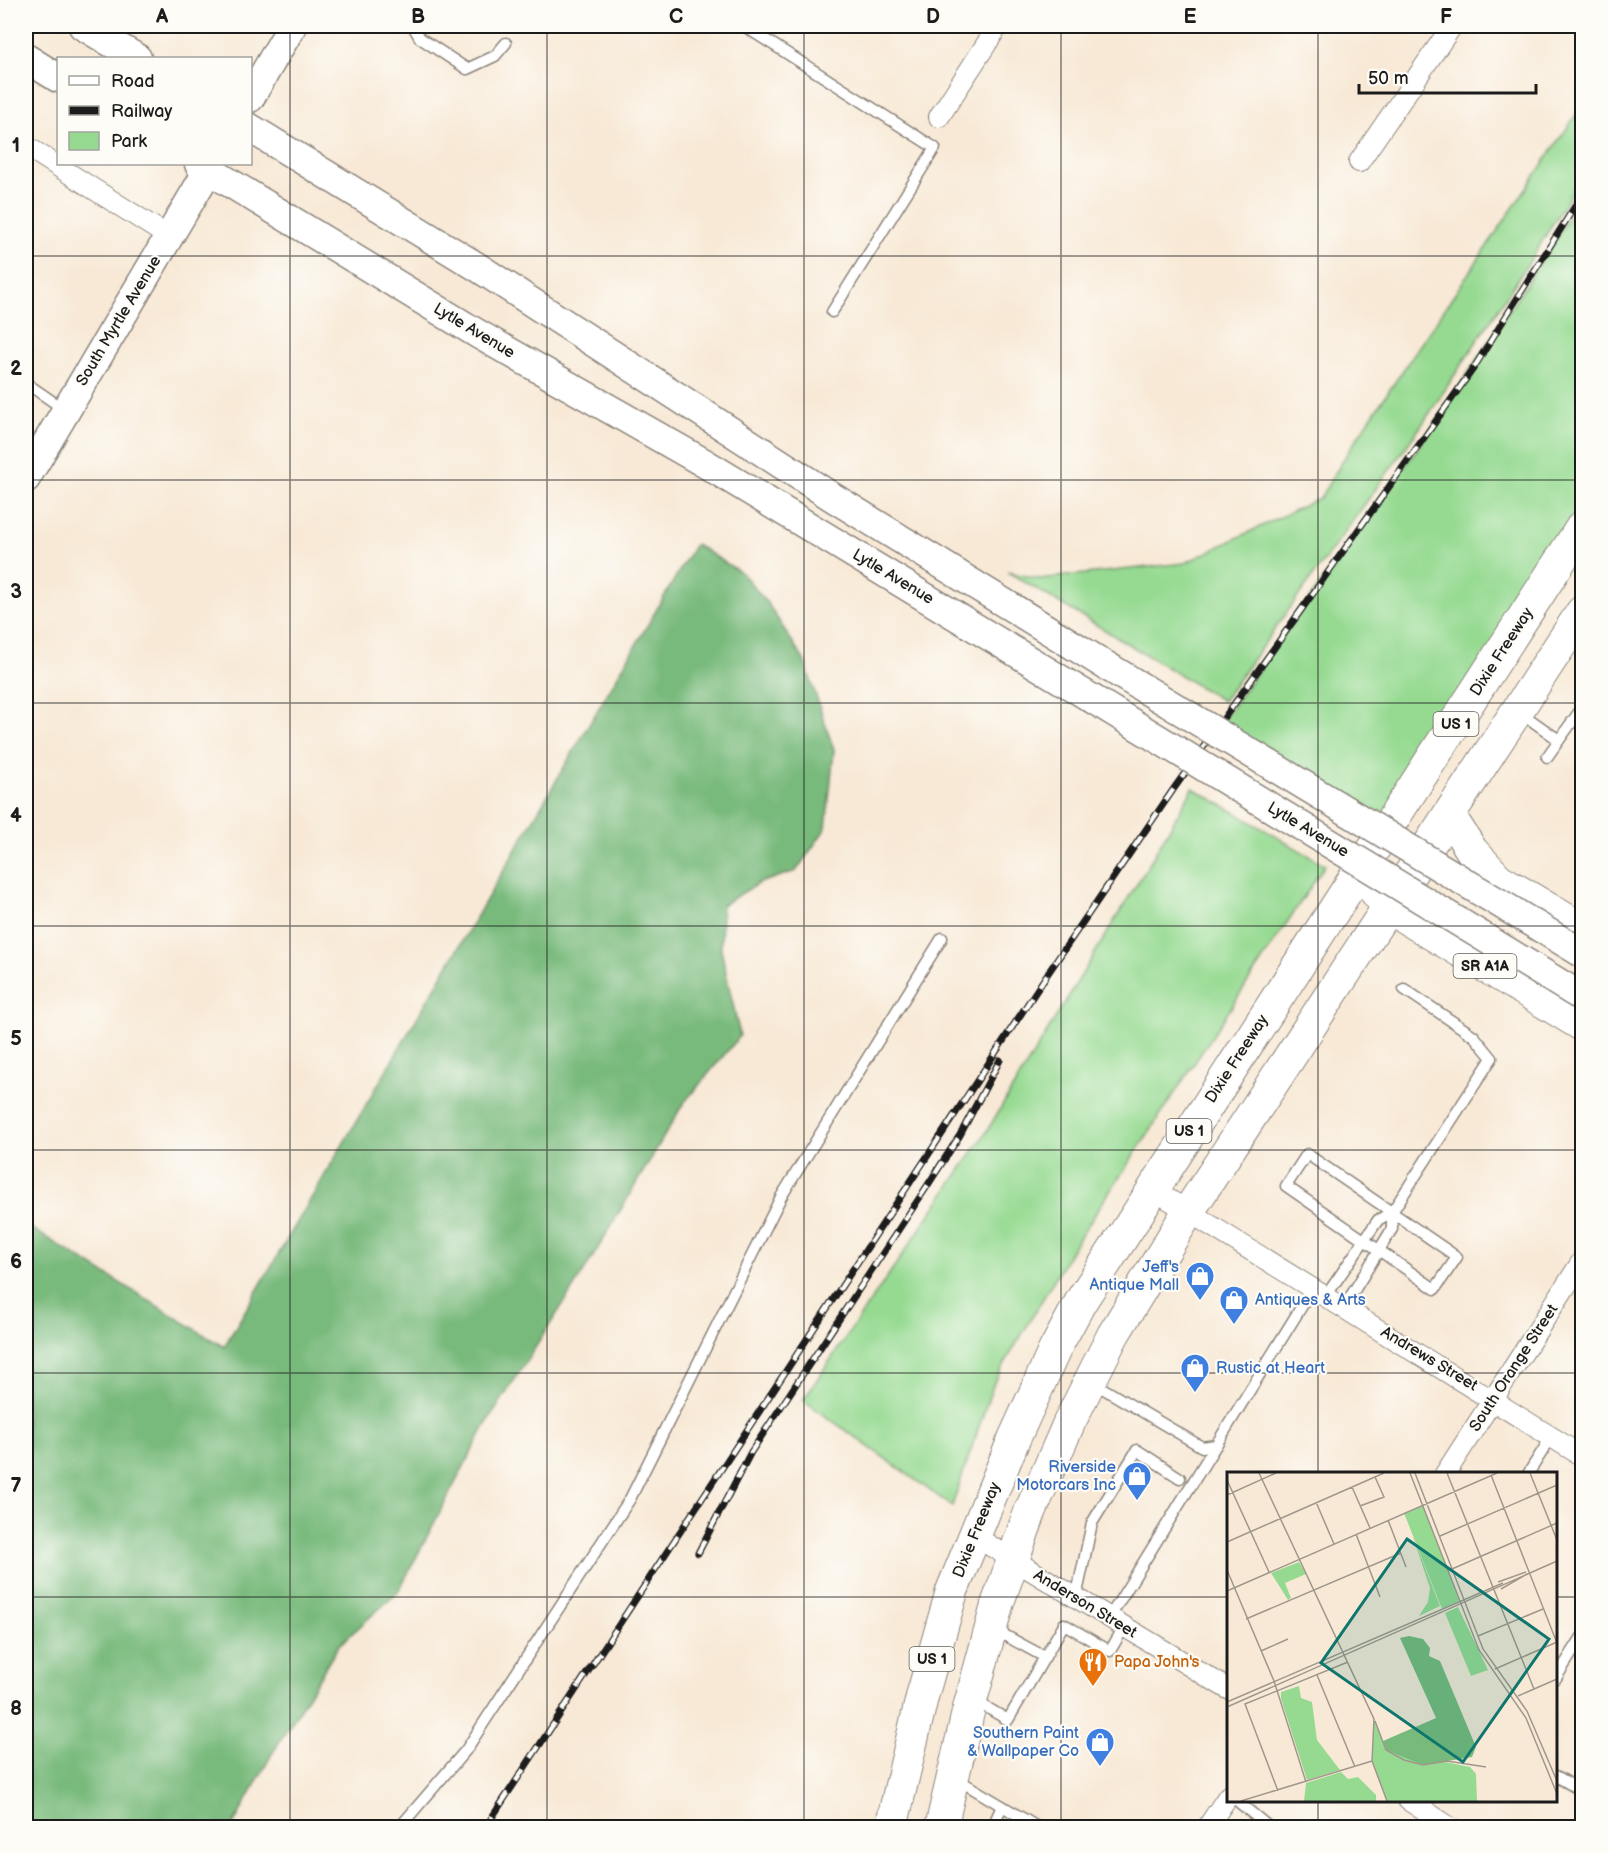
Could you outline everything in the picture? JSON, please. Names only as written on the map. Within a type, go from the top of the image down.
[{"type":"main road","points":[[82,26],[135,57]]},
{"type":"main road","points":[[252,95],[292,26]]},
{"type":"main road","points":[[26,58],[57,77]]},
{"type":"main road","points":[[252,129],[479,267],[810,483],[1110,668],[1582,953]]},
{"type":"main road","name":"South Myrtle Avenue","points":[[26,478],[170,237],[207,165]]},
{"type":"main road","name":"Lytle Avenue","points":[[207,165],[478,334],[706,464],[1582,997]]},
{"type":"main road","name":"Dixie Freeway","points":[[891,1827],[952,1591],[1014,1439],[1055,1349],[1081,1301],[1152,1189],[1580,537]]},
{"type":"main road","name":"US 1","points":[[941,1827],[971,1698],[1012,1560],[1030,1512],[1089,1381],[1118,1327],[1188,1212],[1582,612]]},
{"type":"main road","points":[[1449,815],[1472,851],[1498,879]]},
{"type":"main road","points":[[1364,864],[1395,856],[1423,855],[1457,861],[1498,879],[1582,929]]},
{"type":"main road","name":"SR A1A","points":[[1364,864],[1373,888],[1388,907],[1582,1025]]},
{"type":"street","points":[[939,117],[998,26]]},
{"type":"street","points":[[1359,162],[1450,26]]},
{"type":"street","points":[[26,146],[170,237]]},
{"type":"street","name":"Andrews Street","points":[[1152,1189],[1495,1399],[1582,1456]]},
{"type":"street","name":"South Orange Street","points":[[1446,1472],[1495,1399],[1582,1261]]},
{"type":"street","name":"Anderson Street","points":[[974,1536],[1227,1688]]},
{"type":"street","points":[[1207,1827],[1227,1797]]},
{"type":"street","points":[[1411,1802],[1451,1827]]},
{"type":"lane","points":[[413,26],[420,38],[467,69],[495,56],[506,43]]},
{"type":"lane","points":[[744,26],[935,148],[832,312]]},
{"type":"lane","points":[[26,383],[66,410]]},
{"type":"lane","points":[[1547,757],[1582,708]]},
{"type":"lane","points":[[1518,711],[1559,740]]},
{"type":"lane","points":[[399,1827],[466,1750],[630,1499],[781,1197],[942,938]]},
{"type":"lane","points":[[971,1698],[1008,1720],[1064,1624],[1110,1651],[1117,1623],[1216,1445],[1319,1292],[1364,1240],[1378,1220],[1392,1212],[1492,1058],[1474,1035],[1404,989]]},
{"type":"lane","points":[[1307,1154],[1457,1257],[1435,1289],[1364,1240],[1286,1185],[1307,1154]]},
{"type":"lane","points":[[1344,1307],[1392,1229],[1392,1212]]},
{"type":"lane","points":[[1089,1381],[1202,1447],[1216,1445]]},
{"type":"lane","points":[[1529,1472],[1552,1436]]},
{"type":"lane","points":[[1076,1598],[1092,1523],[1137,1450],[1180,1478]]},
{"type":"lane","points":[[991,1628],[1045,1656]]},
{"type":"lane","points":[[1557,1676],[1582,1637]]},
{"type":"lane","points":[[953,1777],[1039,1827]]},
{"type":"lane","points":[[1557,1777],[1582,1791]]},
{"type":"lane","points":[[1239,1802],[1270,1827]]},
{"type":"lane","points":[[992,1827],[1002,1806]]},
{"type":"green space","points":[[1582,106],[1582,175],[1535,253],[1421,426],[1223,701],[1008,572],[1040,579],[1185,563],[1320,498],[1353,444]]},
{"type":"green space","points":[[1582,195],[1582,527],[1387,828],[1215,731],[1430,431]]},
{"type":"green space","points":[[695,544],[742,573],[768,604],[804,660],[834,750],[826,828],[796,871],[759,883],[722,905],[721,950],[740,1036],[683,1104],[588,1265],[485,1426],[398,1592],[339,1645],[272,1754],[232,1827],[28,1827],[26,1824],[26,1225],[224,1347]]},
{"type":"green space","points":[[1193,788],[1325,865],[1072,1249],[994,1382],[952,1506],[803,1400],[985,1134]]},
{"type":"railway","points":[[485,1828],[1046,976],[1175,787],[1473,369],[1582,195]]},
{"type":"railway","points":[[698,1553],[751,1452],[960,1135],[1000,1060]]},
{"type":"place","name":"Jeff's Antique Mall","points":[[1200,1302]]},
{"type":"place","name":"Antiques & Arts","points":[[1234,1326]]},
{"type":"place","name":"Rustic at Heart","points":[[1195,1394]]},
{"type":"place","name":"Riverside Motorcars Inc","points":[[1137,1502]]},
{"type":"place","name":"Papa John's","points":[[1093,1688]]},
{"type":"place","name":"Southern Paint & Wallpaper Co","points":[[1100,1768]]}]
